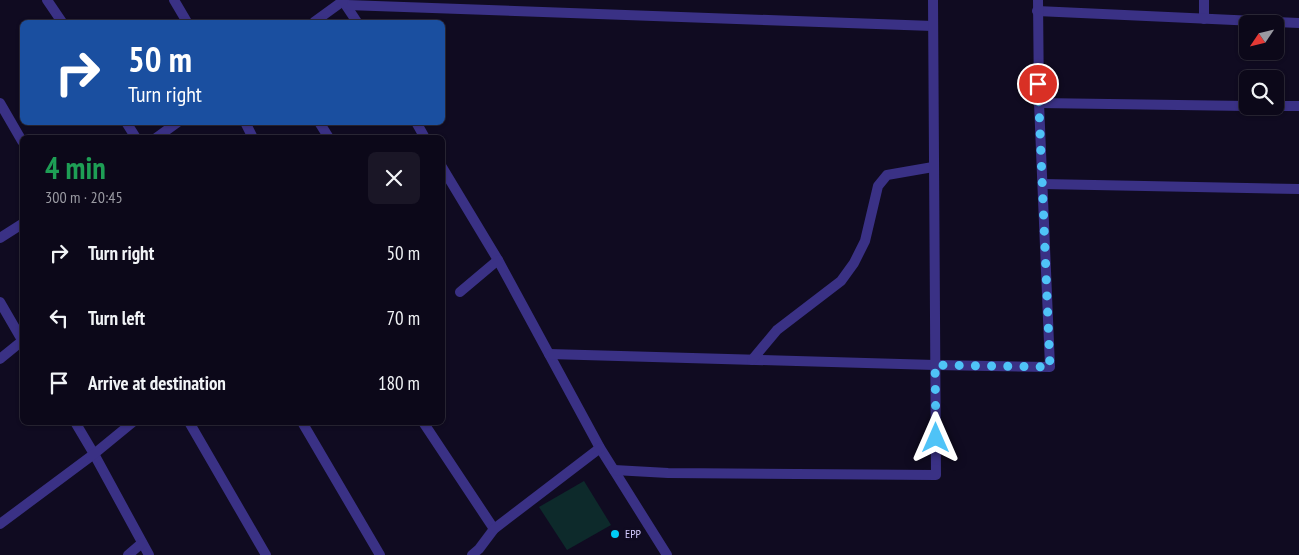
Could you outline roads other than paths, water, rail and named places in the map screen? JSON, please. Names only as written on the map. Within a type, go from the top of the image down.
[{"type":"street","points":[[47,0],[61,20]]},
{"type":"street","points":[[174,0],[186,20]]},
{"type":"street","points":[[614,470],[668,473],[936,475],[933,0]]},
{"type":"street","points":[[549,354],[1050,367],[1039,103],[1038,0]]},
{"type":"street","points":[[1204,0],[1204,19]]},
{"type":"street","points":[[317,20],[344,2],[933,26]]},
{"type":"street","points":[[344,2],[356,20]]},
{"type":"street","points":[[1038,11],[1299,23]]},
{"type":"street","points":[[0,103],[20,138]]},
{"type":"street","points":[[1039,103],[1239,106]]},
{"type":"street","points":[[1284,106],[1299,106]]},
{"type":"street","points":[[160,135],[174,125]]},
{"type":"street","points":[[752,360],[776,330],[841,281],[854,263],[865,242],[878,186],[887,176],[933,167]]},
{"type":"street","points":[[445,173],[498,260],[600,448],[667,555]]},
{"type":"street","points":[[1043,184],[1299,190]]},
{"type":"street","points":[[0,238],[20,225]]},
{"type":"street","points":[[460,292],[498,260]]},
{"type":"street","points":[[0,302],[20,337]]},
{"type":"street","points":[[0,359],[20,343]]},
{"type":"street","points":[[77,425],[149,555]]},
{"type":"street","points":[[0,524],[94,454],[129,425]]},
{"type":"street","points":[[191,425],[266,555]]},
{"type":"street","points":[[304,425],[380,555]]},
{"type":"street","points":[[425,425],[494,530]]},
{"type":"street","points":[[472,555],[479,550],[494,530],[600,448]]},
{"type":"street","points":[[128,555],[142,543]]},
{"type":"place","name":"EPP","points":[[615,534]]}]
